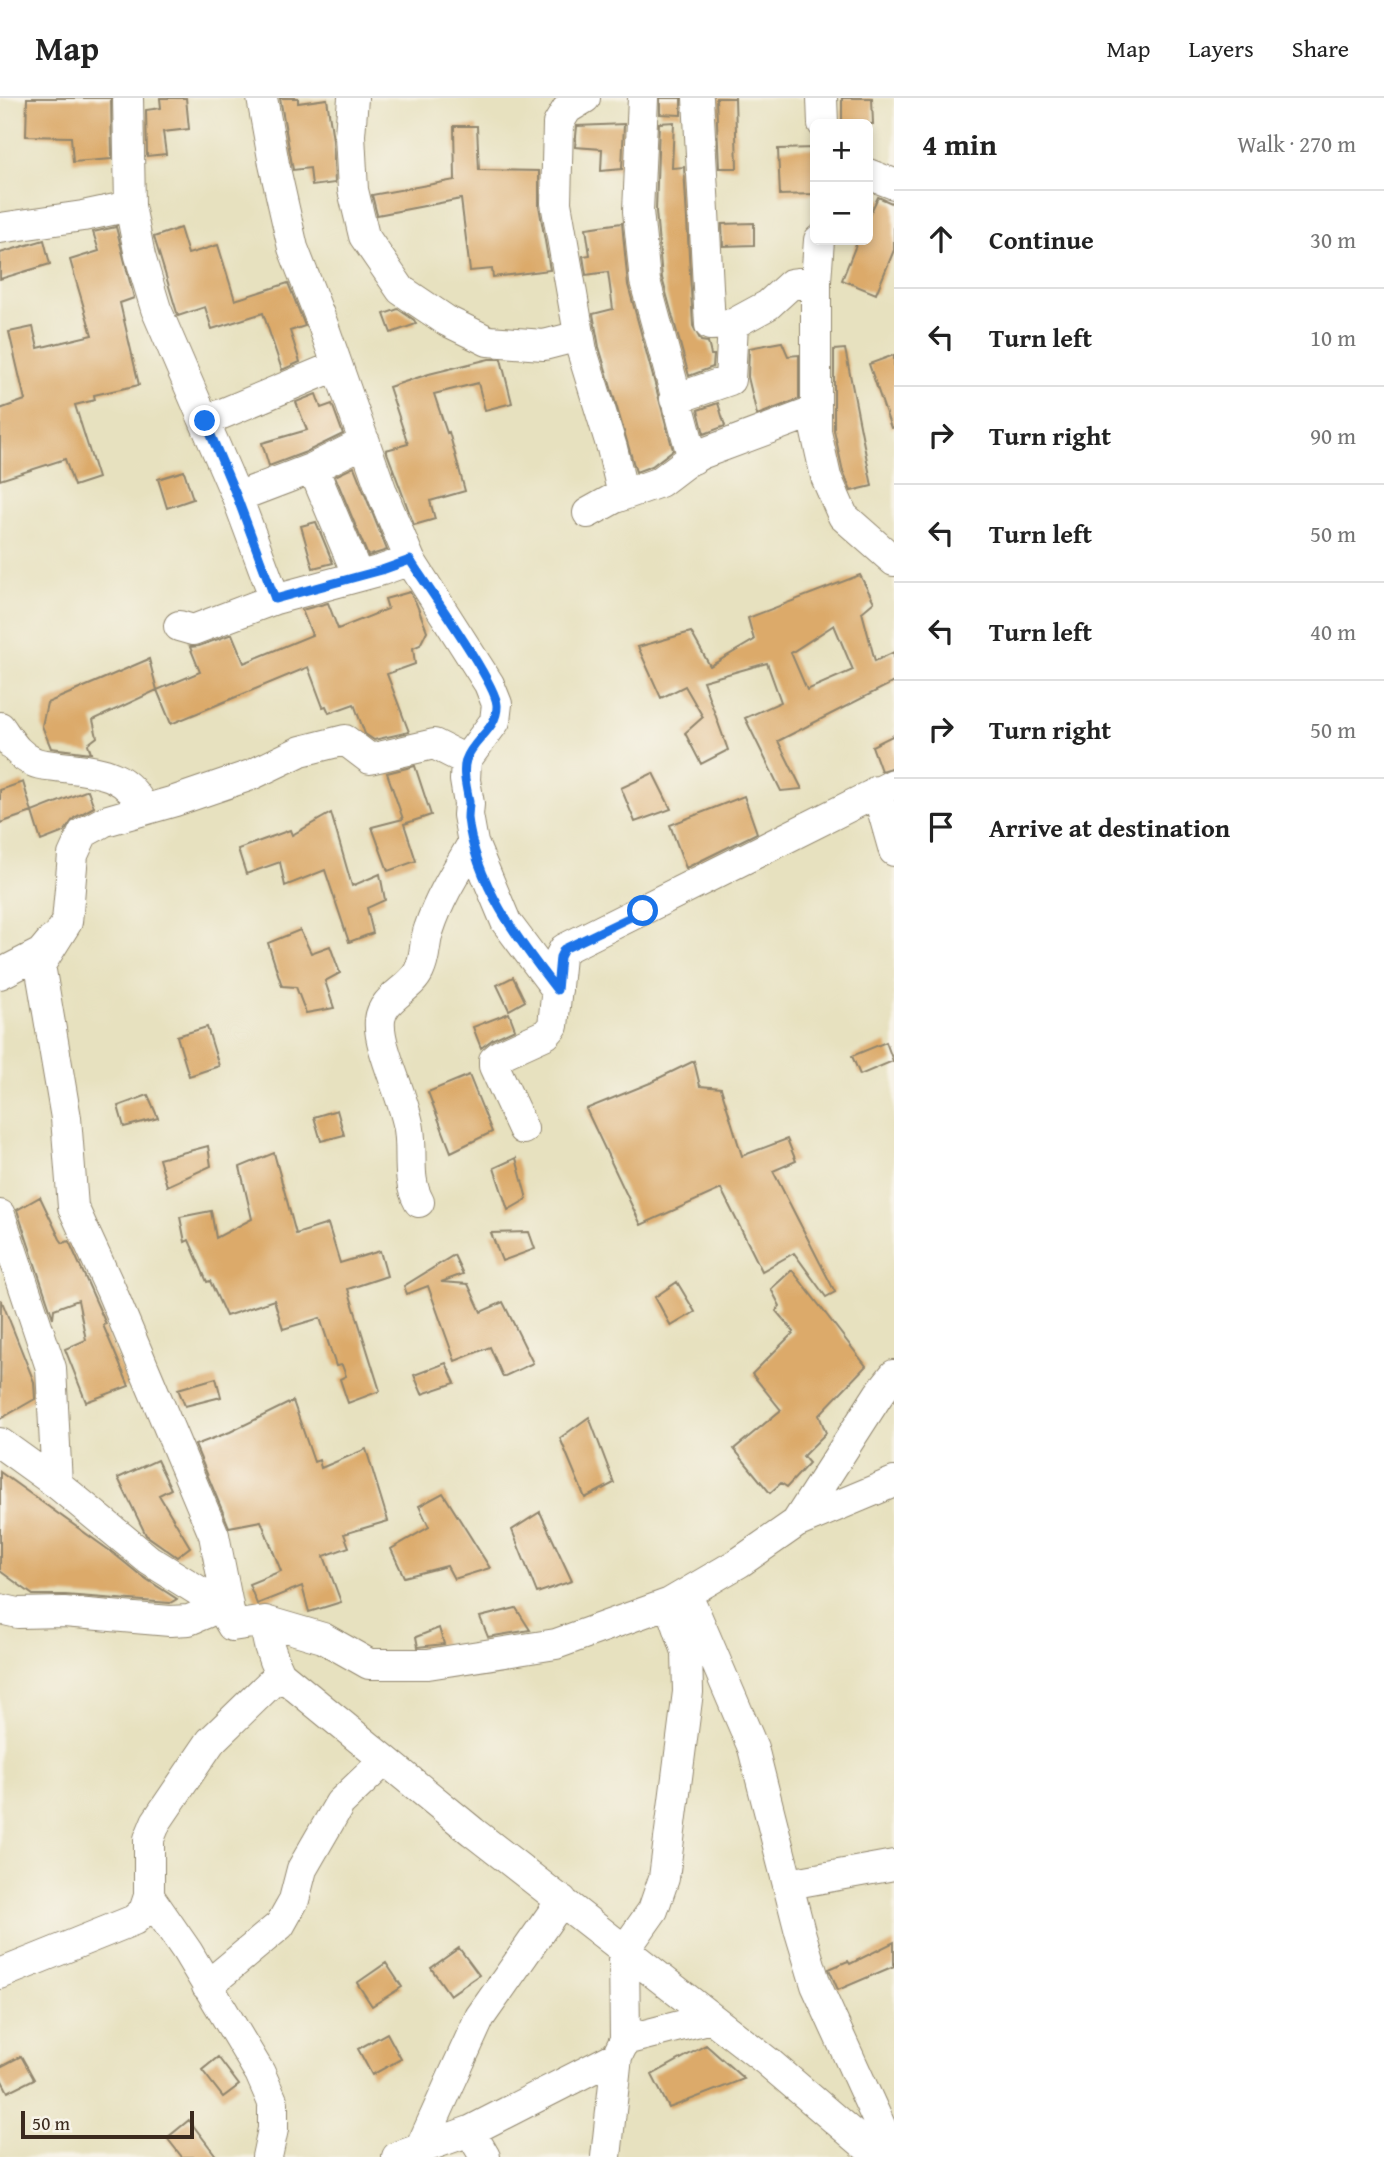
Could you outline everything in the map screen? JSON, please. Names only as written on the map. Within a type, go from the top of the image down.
[{"type":"street","points":[[128,98],[130,206],[140,256],[156,309],[237,497],[275,599]]},
{"type":"street","points":[[262,98],[293,248],[383,495],[410,560],[483,674],[497,704],[495,721],[466,760],[465,780],[473,843],[506,922],[557,990]]},
{"type":"street","points":[[353,98],[350,135],[353,190],[363,236],[401,290],[447,321],[488,341],[544,345],[579,336]]},
{"type":"street","points":[[585,98],[566,108],[558,124],[556,203],[579,336],[623,495]]},
{"type":"street","points":[[643,98],[638,211],[645,281],[693,459]]},
{"type":"street","points":[[698,98],[710,325],[733,324],[768,305],[791,284],[816,281]]},
{"type":"street","points":[[822,98],[823,119]]},
{"type":"street","points":[[873,176],[894,184]]},
{"type":"street","points":[[0,228],[130,206]]},
{"type":"street","points":[[819,245],[816,281],[816,432],[825,478],[843,516],[894,560]]},
{"type":"street","points":[[676,399],[730,380],[733,324]]},
{"type":"street","points":[[205,421],[336,366]]},
{"type":"street","points":[[588,513],[623,495],[660,482],[693,459],[816,411]]},
{"type":"street","points":[[237,497],[313,468],[365,442]]},
{"type":"street","points":[[313,468],[358,576]]},
{"type":"street","points":[[179,626],[193,630],[275,599],[410,560]]},
{"type":"street","points":[[0,727],[16,751],[36,764],[108,773],[137,795],[144,810]]},
{"type":"street","points":[[225,1614],[214,1535],[111,1290],[73,1207],[66,1118],[40,965],[67,922],[73,855],[83,833],[105,821],[251,775],[300,751],[345,740],[370,759],[433,744],[466,760]]},
{"type":"street","points":[[523,1129],[494,1066],[494,1060],[546,1034],[553,1026],[560,957],[564,949],[886,788],[894,851]]},
{"type":"street","points":[[419,1202],[413,1191],[411,1178],[410,1131],[387,1056],[380,1019],[384,1008],[419,973],[427,932],[452,878],[473,843]]},
{"type":"street","points":[[0,974],[41,953],[67,922]]},
{"type":"street","points":[[0,1215],[51,1368],[57,1484]]},
{"type":"street","points":[[796,1522],[894,1375]]},
{"type":"street","points":[[0,1443],[57,1484],[149,1560],[225,1614]]},
{"type":"street","points":[[0,1609],[18,1613],[64,1612],[179,1620],[189,1620],[206,1613],[225,1614],[265,1621],[323,1638],[369,1664],[428,1664],[556,1644],[678,1599],[740,1562],[796,1522],[894,1482]]},
{"type":"street","points":[[678,1599],[753,1748],[816,1985],[894,2157]]},
{"type":"street","points":[[606,2157],[621,2048],[624,1951],[653,1910],[664,1878],[688,1692],[687,1652],[678,1599]]},
{"type":"street","points":[[265,1621],[270,1654],[280,1674],[473,1832],[768,2062],[879,2157]]},
{"type":"street","points":[[0,1974],[134,1920],[144,1911],[149,1896],[149,1839],[156,1822],[211,1741],[280,1674]]},
{"type":"street","points":[[207,1986],[280,1925],[294,1900],[302,1868],[340,1803],[385,1760]]},
{"type":"street","points":[[789,1884],[894,1865]]},
{"type":"street","points":[[149,1896],[187,1951],[260,2073],[273,2103],[273,2129],[267,2157]]},
{"type":"street","points":[[409,2153],[480,2017],[562,1900]]},
{"type":"street","points":[[409,2153],[470,2131],[621,2048],[711,2018]]},
{"type":"street","points":[[470,2131],[485,2157]]},
{"type":"building","points":[[27,98],[111,98],[112,159],[73,162],[71,137],[26,136]]},
{"type":"building","points":[[160,98],[186,98],[189,129],[163,132],[166,154],[147,156],[146,110],[161,108]]},
{"type":"building","points":[[280,98],[298,98],[298,103],[327,99],[335,183],[312,186],[310,168],[293,170]]},
{"type":"building","points":[[660,98],[681,98],[681,115],[660,114]]},
{"type":"building","points":[[716,98],[735,98],[737,168],[719,168]]},
{"type":"building","points":[[842,98],[872,98],[873,119],[842,119]]},
{"type":"building","points":[[674,122],[672,168],[684,167],[693,326],[701,341],[708,342],[711,355],[714,355],[713,367],[689,376],[662,278],[656,211],[659,123]]},
{"type":"building","points":[[624,124],[622,169],[601,171],[602,149],[575,147],[577,126]]},
{"type":"building","points":[[454,126],[477,126],[479,170],[539,171],[539,206],[550,270],[493,277],[492,269],[470,271],[461,199],[377,215],[372,195],[455,180]]},
{"type":"building","points":[[810,148],[810,194],[780,195],[778,149]]},
{"type":"building","points":[[878,197],[894,204],[894,250],[876,294],[842,280],[856,245],[873,245],[873,208]]},
{"type":"building","points":[[622,223],[628,285],[673,450],[652,466],[636,472],[599,347],[593,314],[613,309],[608,272],[586,275],[583,256],[590,255],[586,228]]},
{"type":"building","points":[[754,223],[754,245],[723,246],[722,224]]},
{"type":"building","points":[[116,227],[134,298],[120,303],[139,385],[94,395],[95,400],[75,405],[98,478],[74,486],[65,459],[0,480],[0,409],[25,400],[9,332],[33,327],[38,348],[92,335],[70,260],[99,251],[93,232]]},
{"type":"building","points":[[180,228],[188,254],[218,245],[235,300],[288,283],[305,326],[290,331],[300,362],[282,370],[263,313],[212,329],[205,307],[178,316],[154,237]]},
{"type":"building","points":[[44,240],[50,264],[0,279],[0,253]]},
{"type":"building","points":[[398,309],[416,324],[391,333],[384,314]]},
{"type":"building","points":[[782,342],[788,356],[799,355],[799,399],[757,415],[748,377],[749,348]]},
{"type":"building","points":[[845,349],[872,486],[851,491],[843,472],[834,430],[834,350]]},
{"type":"building","points":[[894,355],[894,427],[891,428],[869,364]]},
{"type":"building","points":[[489,359],[501,359],[512,403],[485,410],[478,383],[434,394],[447,433],[449,432],[465,491],[430,501],[435,519],[414,525],[386,450],[408,444],[389,387]]},
{"type":"building","points":[[316,394],[321,408],[332,404],[343,434],[269,466],[262,443],[307,430],[296,402]]},
{"type":"building","points":[[718,403],[725,426],[704,434],[698,410]]},
{"type":"building","points":[[354,467],[387,550],[368,556],[335,476]]},
{"type":"building","points":[[184,471],[193,499],[167,508],[158,479]]},
{"type":"building","points":[[316,522],[333,563],[313,568],[301,526]]},
{"type":"building","points":[[860,575],[874,602],[862,612],[875,661],[894,652],[894,682],[778,741],[802,789],[781,791],[745,718],[781,702],[767,663],[703,681],[728,750],[701,764],[685,733],[703,717],[685,686],[661,698],[638,647],[691,632],[710,666],[754,640],[748,618]],"holes":[[[834,625],[853,670],[807,690],[791,653]]]},
{"type":"building","points":[[410,592],[427,631],[420,645],[413,648],[415,664],[387,674],[409,732],[374,740],[365,734],[354,704],[329,713],[326,706],[323,707],[308,667],[171,724],[157,690],[200,672],[190,647],[232,634],[244,663],[312,635],[302,610],[328,603],[338,629],[388,609],[385,599]]},
{"type":"building","points":[[149,659],[157,690],[93,720],[97,737],[88,744],[91,753],[51,748],[42,726],[47,703]]},
{"type":"building","points":[[894,735],[894,767],[881,771],[872,746]]},
{"type":"building","points":[[415,766],[431,815],[404,824],[416,861],[388,871],[372,827],[403,819],[387,773]]},
{"type":"building","points":[[653,773],[671,809],[635,822],[621,788]]},
{"type":"building","points":[[23,782],[32,812],[0,823],[0,790]]},
{"type":"building","points":[[88,790],[94,807],[74,818],[64,832],[41,841],[32,812]]},
{"type":"building","points":[[744,796],[757,833],[686,868],[670,825]]},
{"type":"building","points":[[331,813],[352,886],[380,874],[385,900],[367,908],[373,933],[349,942],[325,870],[285,886],[280,862],[246,874],[238,849],[290,830],[292,835]]},
{"type":"building","points":[[300,930],[311,953],[330,946],[340,973],[325,981],[334,1008],[306,1013],[296,987],[282,986],[268,943]]},
{"type":"building","points":[[513,977],[525,1001],[509,1010],[497,985]]},
{"type":"building","points":[[509,1013],[515,1029],[481,1048],[473,1027]]},
{"type":"building","points":[[207,1027],[219,1066],[189,1076],[177,1036]]},
{"type":"building","points":[[886,1042],[893,1061],[860,1075],[852,1056]]},
{"type":"building","points":[[694,1061],[700,1086],[721,1088],[742,1156],[787,1139],[796,1161],[773,1171],[835,1292],[826,1297],[794,1253],[762,1271],[721,1189],[641,1225],[586,1109],[655,1081]]},
{"type":"building","points":[[469,1075],[492,1132],[451,1152],[428,1092]]},
{"type":"building","points":[[148,1095],[158,1118],[124,1127],[118,1106]]},
{"type":"building","points":[[337,1110],[344,1135],[321,1141],[314,1117]]},
{"type":"building","points":[[208,1146],[211,1166],[167,1186],[159,1159]]},
{"type":"building","points":[[274,1153],[296,1234],[328,1224],[340,1263],[380,1251],[387,1276],[348,1289],[380,1391],[348,1403],[340,1379],[346,1376],[342,1365],[336,1366],[320,1318],[283,1329],[274,1300],[226,1316],[210,1281],[207,1282],[189,1240],[185,1242],[180,1217],[211,1211],[216,1238],[252,1219],[240,1167]]},
{"type":"building","points":[[516,1158],[527,1199],[508,1210],[494,1168]]},
{"type":"building","points":[[40,1197],[60,1239],[63,1243],[69,1241],[106,1324],[103,1325],[129,1386],[86,1402],[65,1349],[86,1340],[78,1300],[54,1309],[53,1318],[17,1210]]},
{"type":"building","points":[[529,1232],[535,1249],[502,1261],[491,1233]]},
{"type":"building","points":[[454,1255],[463,1274],[441,1282],[468,1284],[481,1312],[503,1302],[533,1363],[503,1377],[490,1347],[455,1361],[428,1286],[407,1294],[404,1286]]},
{"type":"building","points":[[792,1270],[866,1366],[819,1415],[826,1433],[803,1456],[809,1463],[787,1487],[781,1483],[770,1493],[734,1449],[781,1410],[752,1374],[794,1332],[776,1311],[780,1306],[771,1289]]},
{"type":"building","points":[[677,1282],[695,1312],[671,1326],[655,1297]]},
{"type":"building","points":[[1,1299],[34,1382],[35,1399],[0,1419]]},
{"type":"building","points":[[446,1363],[455,1383],[422,1394],[414,1375]]},
{"type":"building","points":[[216,1378],[221,1397],[185,1406],[178,1389]]},
{"type":"building","points":[[293,1401],[314,1462],[319,1460],[321,1468],[366,1449],[388,1521],[344,1534],[349,1547],[324,1556],[341,1602],[309,1612],[302,1586],[257,1604],[249,1584],[281,1571],[261,1521],[229,1527],[195,1445],[230,1432]]},
{"type":"building","points":[[589,1417],[614,1483],[585,1498],[560,1438]]},
{"type":"building","points":[[157,1460],[171,1489],[159,1495],[190,1547],[177,1557],[146,1535],[118,1478]]},
{"type":"building","points":[[0,1472],[177,1599],[170,1603],[33,1595],[0,1571]]},
{"type":"building","points":[[443,1493],[490,1568],[454,1579],[447,1566],[404,1577],[391,1549],[429,1527],[419,1506]]},
{"type":"building","points":[[540,1512],[572,1581],[537,1593],[512,1530]]},
{"type":"building","points":[[516,1608],[530,1630],[488,1637],[480,1617]]},
{"type":"building","points":[[439,1628],[444,1644],[418,1647],[416,1637]]},
{"type":"building","points":[[894,1942],[894,1966],[838,1990],[829,1969],[848,1961],[850,1964]]},
{"type":"building","points":[[459,1948],[479,1975],[450,1995],[431,1968]]},
{"type":"building","points":[[386,1963],[402,1987],[372,2006],[357,1983]]},
{"type":"building","points":[[387,2033],[401,2059],[372,2075],[358,2049]]},
{"type":"building","points":[[706,2045],[744,2079],[669,2108],[652,2075]]},
{"type":"building","points":[[21,2056],[34,2079],[8,2092],[0,2077],[0,2067]]},
{"type":"building","points":[[218,2057],[239,2085],[223,2097],[202,2070]]},
{"type":"building","points":[[189,2120],[217,2157],[182,2157],[167,2138]]},
{"type":"route","points":[[205,421],[275,599],[410,560],[465,645],[489,684],[497,704],[495,721],[466,760],[465,780],[473,843],[506,922],[557,990],[560,957],[564,949],[643,911]]}]
